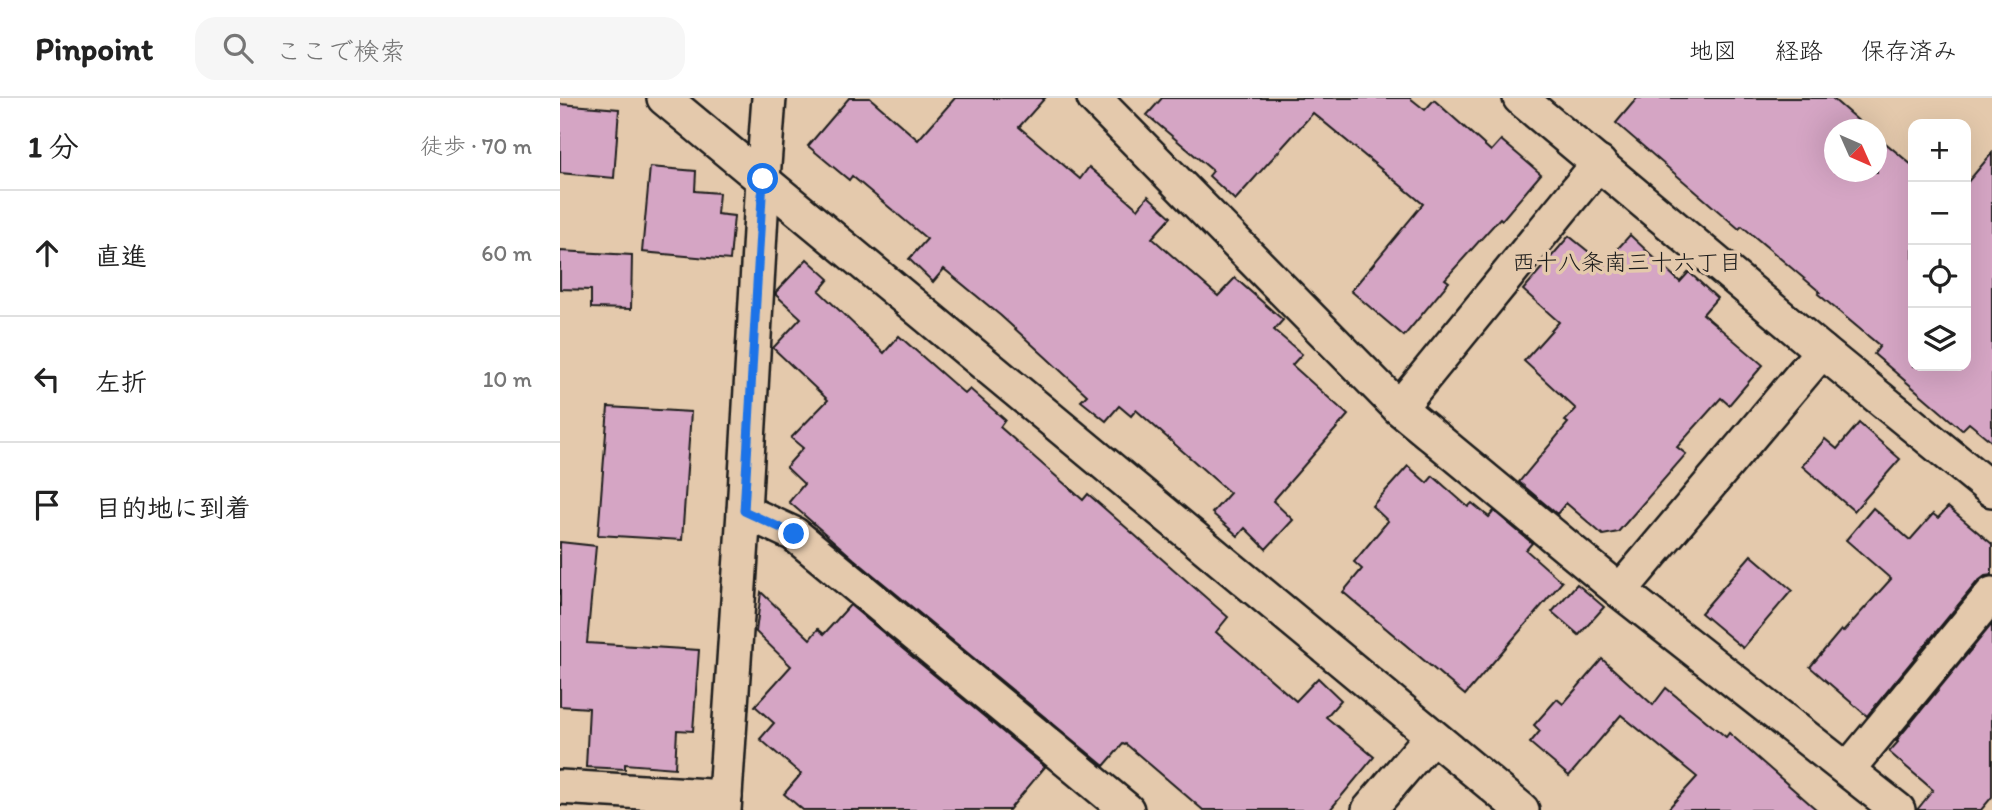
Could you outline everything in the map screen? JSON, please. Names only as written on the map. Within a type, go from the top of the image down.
[{"type":"street","points":[[664,98],[1522,810]]},
{"type":"street","points":[[560,788],[724,804],[769,98]]},
{"type":"street","points":[[1094,98],[1399,408],[1620,591],[1898,810]]},
{"type":"street","points":[[1520,98],[1992,490]]},
{"type":"street","points":[[1399,408],[1599,163]]},
{"type":"street","points":[[1620,591],[1822,351]]},
{"type":"street","points":[[744,511],[794,534],[1127,810]]},
{"type":"street","points":[[1848,769],[1992,594]]},
{"type":"street","points":[[1369,810],[1432,736]]},
{"type":"building","points":[[849,98],[870,98],[918,140],[955,98],[1045,98],[1019,127],[1080,179],[1089,167],[1138,209],[1148,196],[1171,217],[1152,238],[1218,296],[1235,278],[1283,320],[1274,330],[1302,354],[1292,365],[1348,415],[1273,501],[1293,520],[1266,549],[1245,528],[1238,536],[1212,513],[1230,493],[1136,410],[1131,416],[1119,406],[1106,421],[1081,401],[1087,395],[1001,316],[944,269],[933,282],[909,259],[927,239],[852,176],[849,180],[808,146]]},
{"type":"building","points":[[1162,98],[1410,98],[1425,110],[1434,100],[1491,151],[1501,140],[1541,174],[1502,220],[1500,218],[1445,279],[1449,282],[1404,336],[1351,291],[1423,204],[1313,113],[1235,200],[1209,176],[1213,171],[1147,115]]},
{"type":"building","points":[[1637,98],[1832,98],[1856,119],[1824,119],[1824,182],[1887,182],[1887,144],[1908,162],[1908,371],[1971,371],[1971,178],[1992,153],[1992,442],[1969,423],[1962,430],[1874,354],[1880,346],[1818,294],[1820,292],[1742,226],[1739,229],[1616,123]]},
{"type":"building","points":[[560,104],[619,109],[614,178],[560,173]]},
{"type":"building","points":[[650,167],[696,171],[695,191],[719,193],[717,214],[734,216],[730,260],[642,252]]},
{"type":"building","points":[[1630,235],[1680,282],[1689,272],[1717,298],[1703,314],[1763,365],[1729,405],[1721,398],[1677,447],[1686,454],[1618,532],[1603,535],[1566,503],[1557,514],[1519,482],[1568,423],[1565,421],[1576,409],[1524,361],[1559,322],[1523,290],[1569,236],[1604,264]]},
{"type":"building","points":[[560,251],[632,255],[631,309],[591,308],[591,290],[560,289]]},
{"type":"building","points":[[807,259],[829,279],[819,291],[884,353],[899,336],[965,394],[970,389],[1005,420],[1000,427],[1083,500],[1088,494],[1228,617],[1216,632],[1296,701],[1318,678],[1341,700],[1326,717],[1374,757],[1330,810],[1203,810],[1126,744],[1123,744],[1104,766],[789,502],[804,484],[786,467],[803,448],[791,438],[828,400],[773,348],[801,318],[776,292]]},
{"type":"building","points":[[608,407],[691,412],[682,540],[598,535]]},
{"type":"building","points":[[1859,423],[1900,459],[1854,511],[1802,466],[1825,439],[1837,449]]},
{"type":"building","points":[[1408,466],[1427,483],[1433,476],[1468,507],[1472,503],[1489,517],[1494,511],[1532,543],[1526,550],[1562,582],[1465,695],[1343,592],[1362,569],[1354,562],[1388,521],[1372,506]]},
{"type":"building","points":[[1948,507],[1992,544],[1992,575],[1977,582],[1867,716],[1810,667],[1841,630],[1843,632],[1891,579],[1846,540],[1873,508],[1910,540],[1933,514],[1938,518]]},
{"type":"building","points":[[560,542],[596,546],[587,643],[699,650],[693,731],[677,730],[675,768],[625,764],[625,769],[586,767],[589,708],[560,706]]},
{"type":"building","points":[[1751,555],[1792,590],[1743,648],[1701,613]]},
{"type":"building","points":[[1577,584],[1604,607],[1579,635],[1552,612]]},
{"type":"building","points":[[761,592],[810,639],[818,629],[824,634],[850,605],[1045,767],[1009,810],[803,810],[784,794],[801,774],[760,739],[774,723],[755,706],[791,666],[756,632]]},
{"type":"building","points":[[1992,624],[1992,797],[1981,810],[1917,810],[1933,790],[1889,752]]},
{"type":"building","points":[[1602,659],[1653,705],[1666,688],[1726,737],[1729,733],[1817,810],[1667,810],[1697,777],[1621,715],[1569,776],[1530,743],[1540,731],[1534,725],[1557,699],[1563,704]]},
{"type":"district","name":"西十八条南三十六丁目","points":[[1627,262]]},
{"type":"route","points":[[763,179],[744,511],[794,534]]}]
